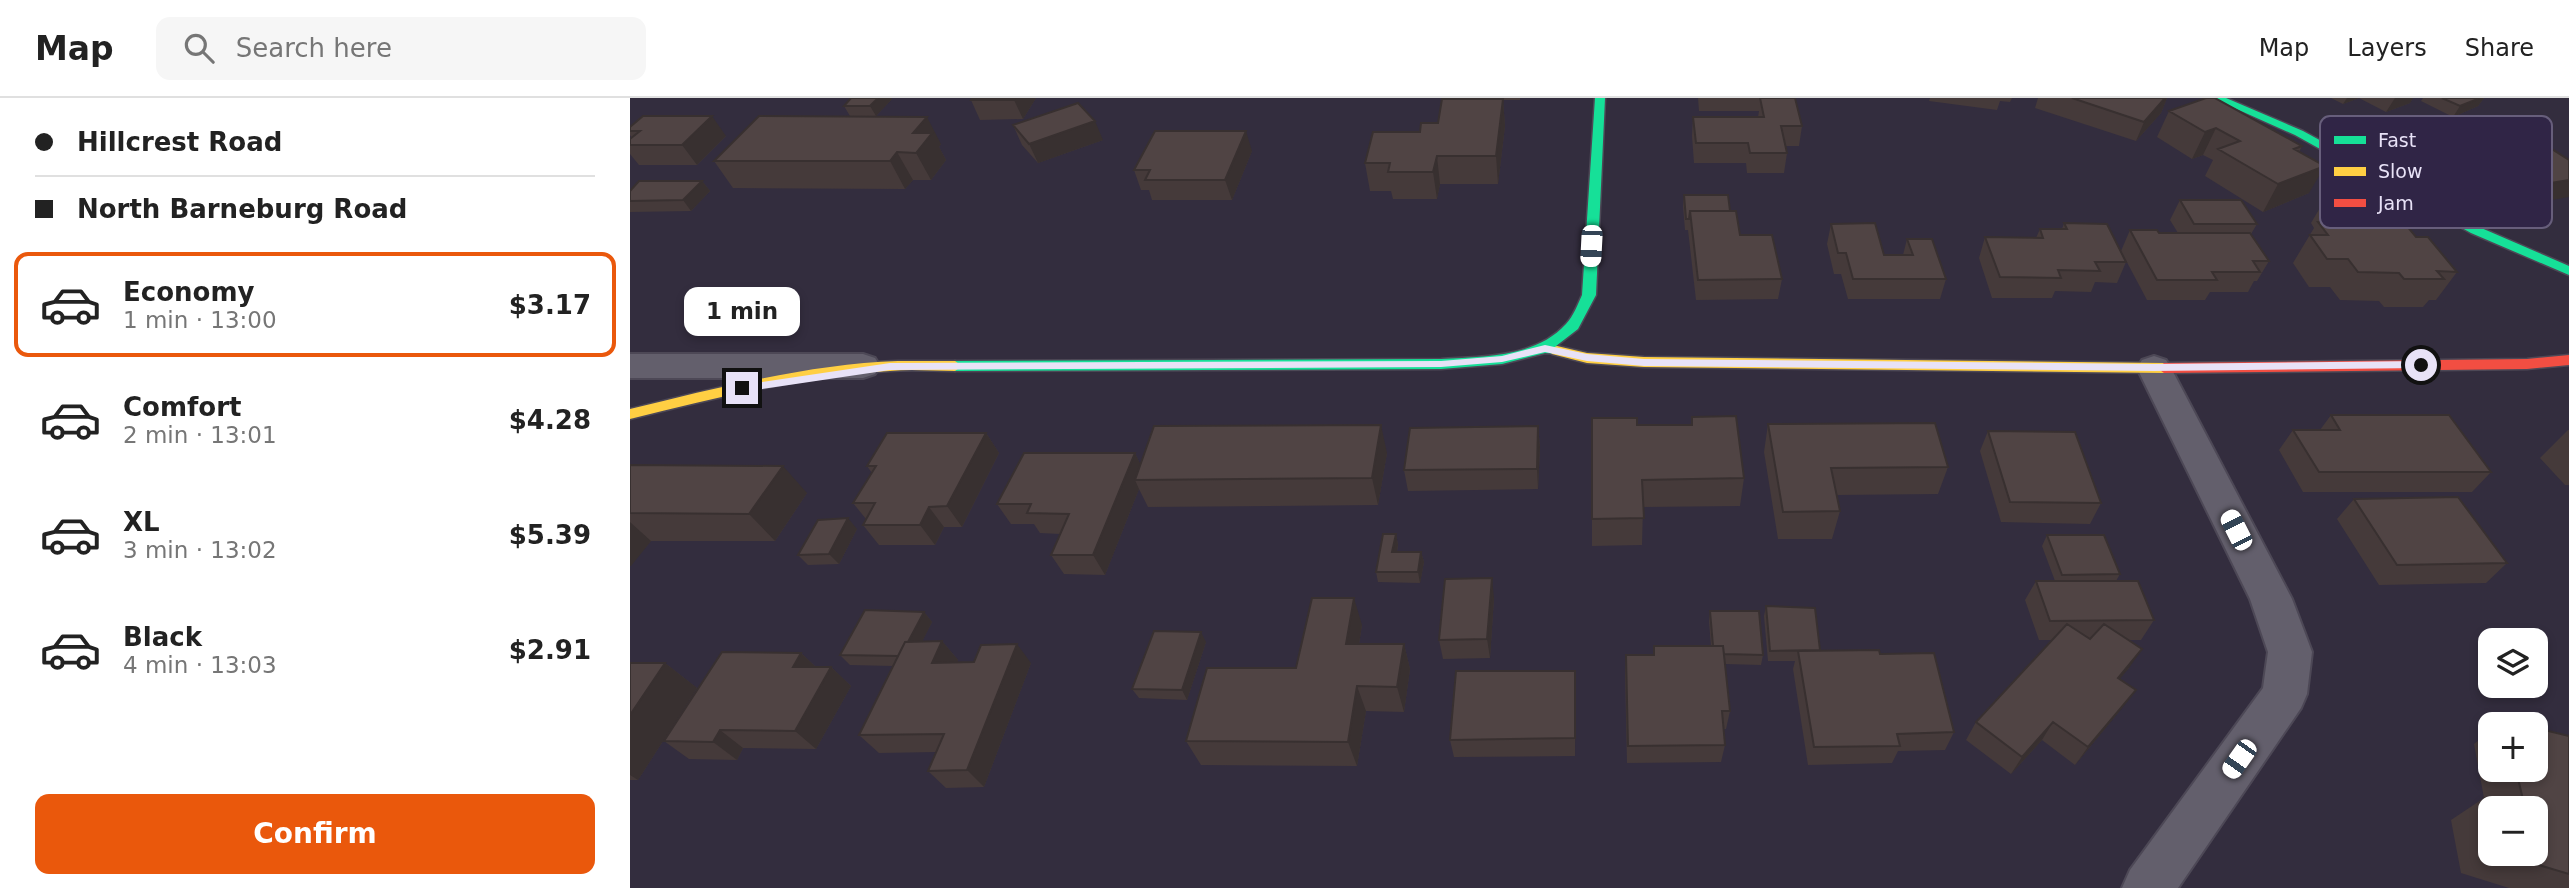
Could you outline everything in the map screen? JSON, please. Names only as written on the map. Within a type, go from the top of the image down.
[{"type":"street","points":[[630,366],[1441,364],[1502,359],[1545,348],[1566,335],[1576,324],[1588,295],[1600,98]]},
{"type":"street","points":[[2217,98],[2278,122],[2320,143]]},
{"type":"street","points":[[2469,228],[2534,259],[2569,271]]},
{"type":"street","points":[[1545,348],[1587,358],[1644,362],[2154,368],[2528,364],[2569,360]]},
{"type":"street","points":[[630,414],[722,392],[804,377],[890,366]]},
{"type":"street","points":[[2148,888],[2285,694],[2290,652],[2271,599],[2154,368]]},
{"type":"building","points":[[851,98],[878,98],[870,106],[844,106]]},
{"type":"building","points":[[972,98],[1015,98],[971,100]]},
{"type":"building","points":[[1760,98],[1795,98],[1802,126],[1781,126],[1787,153],[1750,153],[1748,143],[1696,143],[1693,117],[1764,117]]},
{"type":"building","points":[[2072,98],[2165,98],[2144,122]]},
{"type":"building","points":[[2206,98],[2215,98],[2302,146],[2294,149],[2320,163],[2320,168],[2278,184],[2218,149],[2240,141],[2216,128],[2205,132],[2169,111]]},
{"type":"building","points":[[2442,98],[2480,98],[2460,106]]},
{"type":"building","points":[[1442,99],[1503,99],[1496,156],[1437,156],[1433,172],[1388,172],[1390,163],[1365,163],[1373,132],[1420,132],[1421,123],[1438,123]]},
{"type":"building","points":[[1078,103],[1095,121],[1029,144],[1013,125]]},
{"type":"building","points":[[643,116],[712,116],[682,145],[630,145],[630,139],[640,131],[630,131],[630,127]]},
{"type":"building","points":[[759,116],[927,117],[913,133],[932,133],[916,153],[897,152],[890,161],[714,161]]},
{"type":"building","points":[[1155,131],[1246,131],[1225,180],[1145,180],[1150,170],[1134,170]]},
{"type":"building","points":[[2552,149],[2569,160],[2569,180],[2552,183]]},
{"type":"building","points":[[639,181],[702,181],[683,200],[630,201],[630,191]]},
{"type":"building","points":[[1684,195],[1728,195],[1730,211],[1690,211],[1689,219],[1686,219]]},
{"type":"building","points":[[2180,200],[2241,200],[2257,224],[2194,224]]},
{"type":"building","points":[[1690,211],[1736,211],[1740,235],[1772,235],[1782,279],[1698,280]]},
{"type":"building","points":[[1875,223],[1884,255],[1913,255],[1907,239],[1932,239],[1946,279],[1853,279],[1846,253],[1838,253],[1831,224]]},
{"type":"building","points":[[2064,223],[2107,224],[2126,262],[2095,262],[2100,271],[2058,270],[2061,278],[2000,277],[1985,237],[2043,238],[2040,229],[2067,229]]},
{"type":"building","points":[[2323,228],[2409,228],[2416,237],[2428,237],[2457,272],[2437,271],[2444,279],[2404,279],[2399,273],[2358,272],[2348,259],[2327,259],[2310,235],[2328,235]]},
{"type":"building","points":[[2130,230],[2157,230],[2159,233],[2250,233],[2269,261],[2253,261],[2260,272],[2212,272],[2217,280],[2157,280]]},
{"type":"building","points":[[2331,415],[2449,415],[2491,472],[2319,472],[2293,430],[2340,430]]},
{"type":"building","points":[[1736,416],[1744,478],[1642,480],[1644,518],[1592,519],[1592,418],[1637,418],[1637,425],[1692,425],[1692,417]]},
{"type":"building","points":[[1935,423],[1948,467],[1831,468],[1840,511],[1783,512],[1768,424]]},
{"type":"building","points":[[1381,425],[1372,478],[1135,480],[1154,426]]},
{"type":"building","points":[[1538,426],[1537,469],[1404,470],[1410,428]]},
{"type":"building","points":[[1988,431],[2075,432],[2101,503],[2010,502]]},
{"type":"building","points":[[887,433],[986,433],[947,506],[929,507],[920,525],[863,525],[875,503],[853,503],[876,466],[867,466]]},
{"type":"building","points":[[1024,453],[1135,453],[1093,555],[1051,555],[1069,514],[1027,513],[1031,504],[997,504]]},
{"type":"building","points":[[630,465],[783,466],[749,514],[630,513]]},
{"type":"building","points":[[2458,497],[2507,563],[2397,565],[2354,499]]},
{"type":"building","points":[[848,518],[829,554],[798,555],[818,520]]},
{"type":"building","points":[[1383,534],[1396,534],[1392,552],[1421,552],[1418,572],[1376,572]]},
{"type":"building","points":[[2047,535],[2104,535],[2120,574],[2062,575]]},
{"type":"building","points":[[1492,578],[1487,639],[1439,640],[1445,579]]},
{"type":"building","points":[[2036,581],[2138,581],[2154,620],[2050,621]]},
{"type":"building","points":[[1312,598],[1354,598],[1346,644],[1404,644],[1397,687],[1357,686],[1348,742],[1186,741],[1207,668],[1296,668]]},
{"type":"building","points":[[1766,606],[1815,608],[1820,650],[1770,651]]},
{"type":"building","points":[[865,610],[924,612],[898,656],[840,655]]},
{"type":"building","points":[[1710,611],[1759,611],[1763,655],[1724,654],[1723,646],[1713,646]]},
{"type":"building","points":[[2067,624],[2090,639],[2104,624],[2142,649],[2118,678],[2136,690],[2088,747],[2053,722],[2022,757],[1976,722]]},
{"type":"building","points":[[1154,631],[1201,632],[1182,690],[1132,689]]},
{"type":"building","points":[[942,641],[932,663],[974,662],[981,645],[1017,644],[967,770],[928,771],[944,734],[859,735],[905,642]]},
{"type":"building","points":[[1654,646],[1723,646],[1730,711],[1722,711],[1725,745],[1628,746],[1626,655],[1654,655]]},
{"type":"building","points":[[1879,650],[1880,654],[1934,653],[1954,732],[1897,734],[1900,746],[1814,747],[1798,651]]},
{"type":"building","points":[[722,652],[801,653],[793,667],[831,667],[795,731],[720,730],[713,742],[664,741]]},
{"type":"building","points":[[630,663],[665,663],[630,715]]},
{"type":"building","points":[[1456,671],[1575,671],[1575,738],[1450,740]]},
{"type":"building","points":[[2548,731],[2569,736],[2569,874],[2542,866],[2548,866],[2548,796],[2522,796],[2519,782],[2548,782]]},
{"type":"traffic: fast","points":[[1545,348],[1573,326],[1589,295],[1600,98]]},
{"type":"traffic: fast","points":[[2217,98],[2320,145]]},
{"type":"traffic: fast","points":[[2471,228],[2569,271]]},
{"type":"traffic: fast","points":[[955,366],[1441,364],[1502,359],[1545,348],[1557,351]]},
{"type":"traffic: slow","points":[[1557,351],[1587,358],[1644,362],[2164,368]]},
{"type":"traffic: slow","points":[[630,414],[760,384],[826,373],[890,366],[955,366]]},
{"type":"traffic: jam","points":[[2164,368],[2527,364],[2569,360]]},
{"type":"route","points":[[742,388],[890,366],[1441,364],[1502,359],[1545,348],[1587,358],[1644,362],[2154,368],[2421,365]]}]
